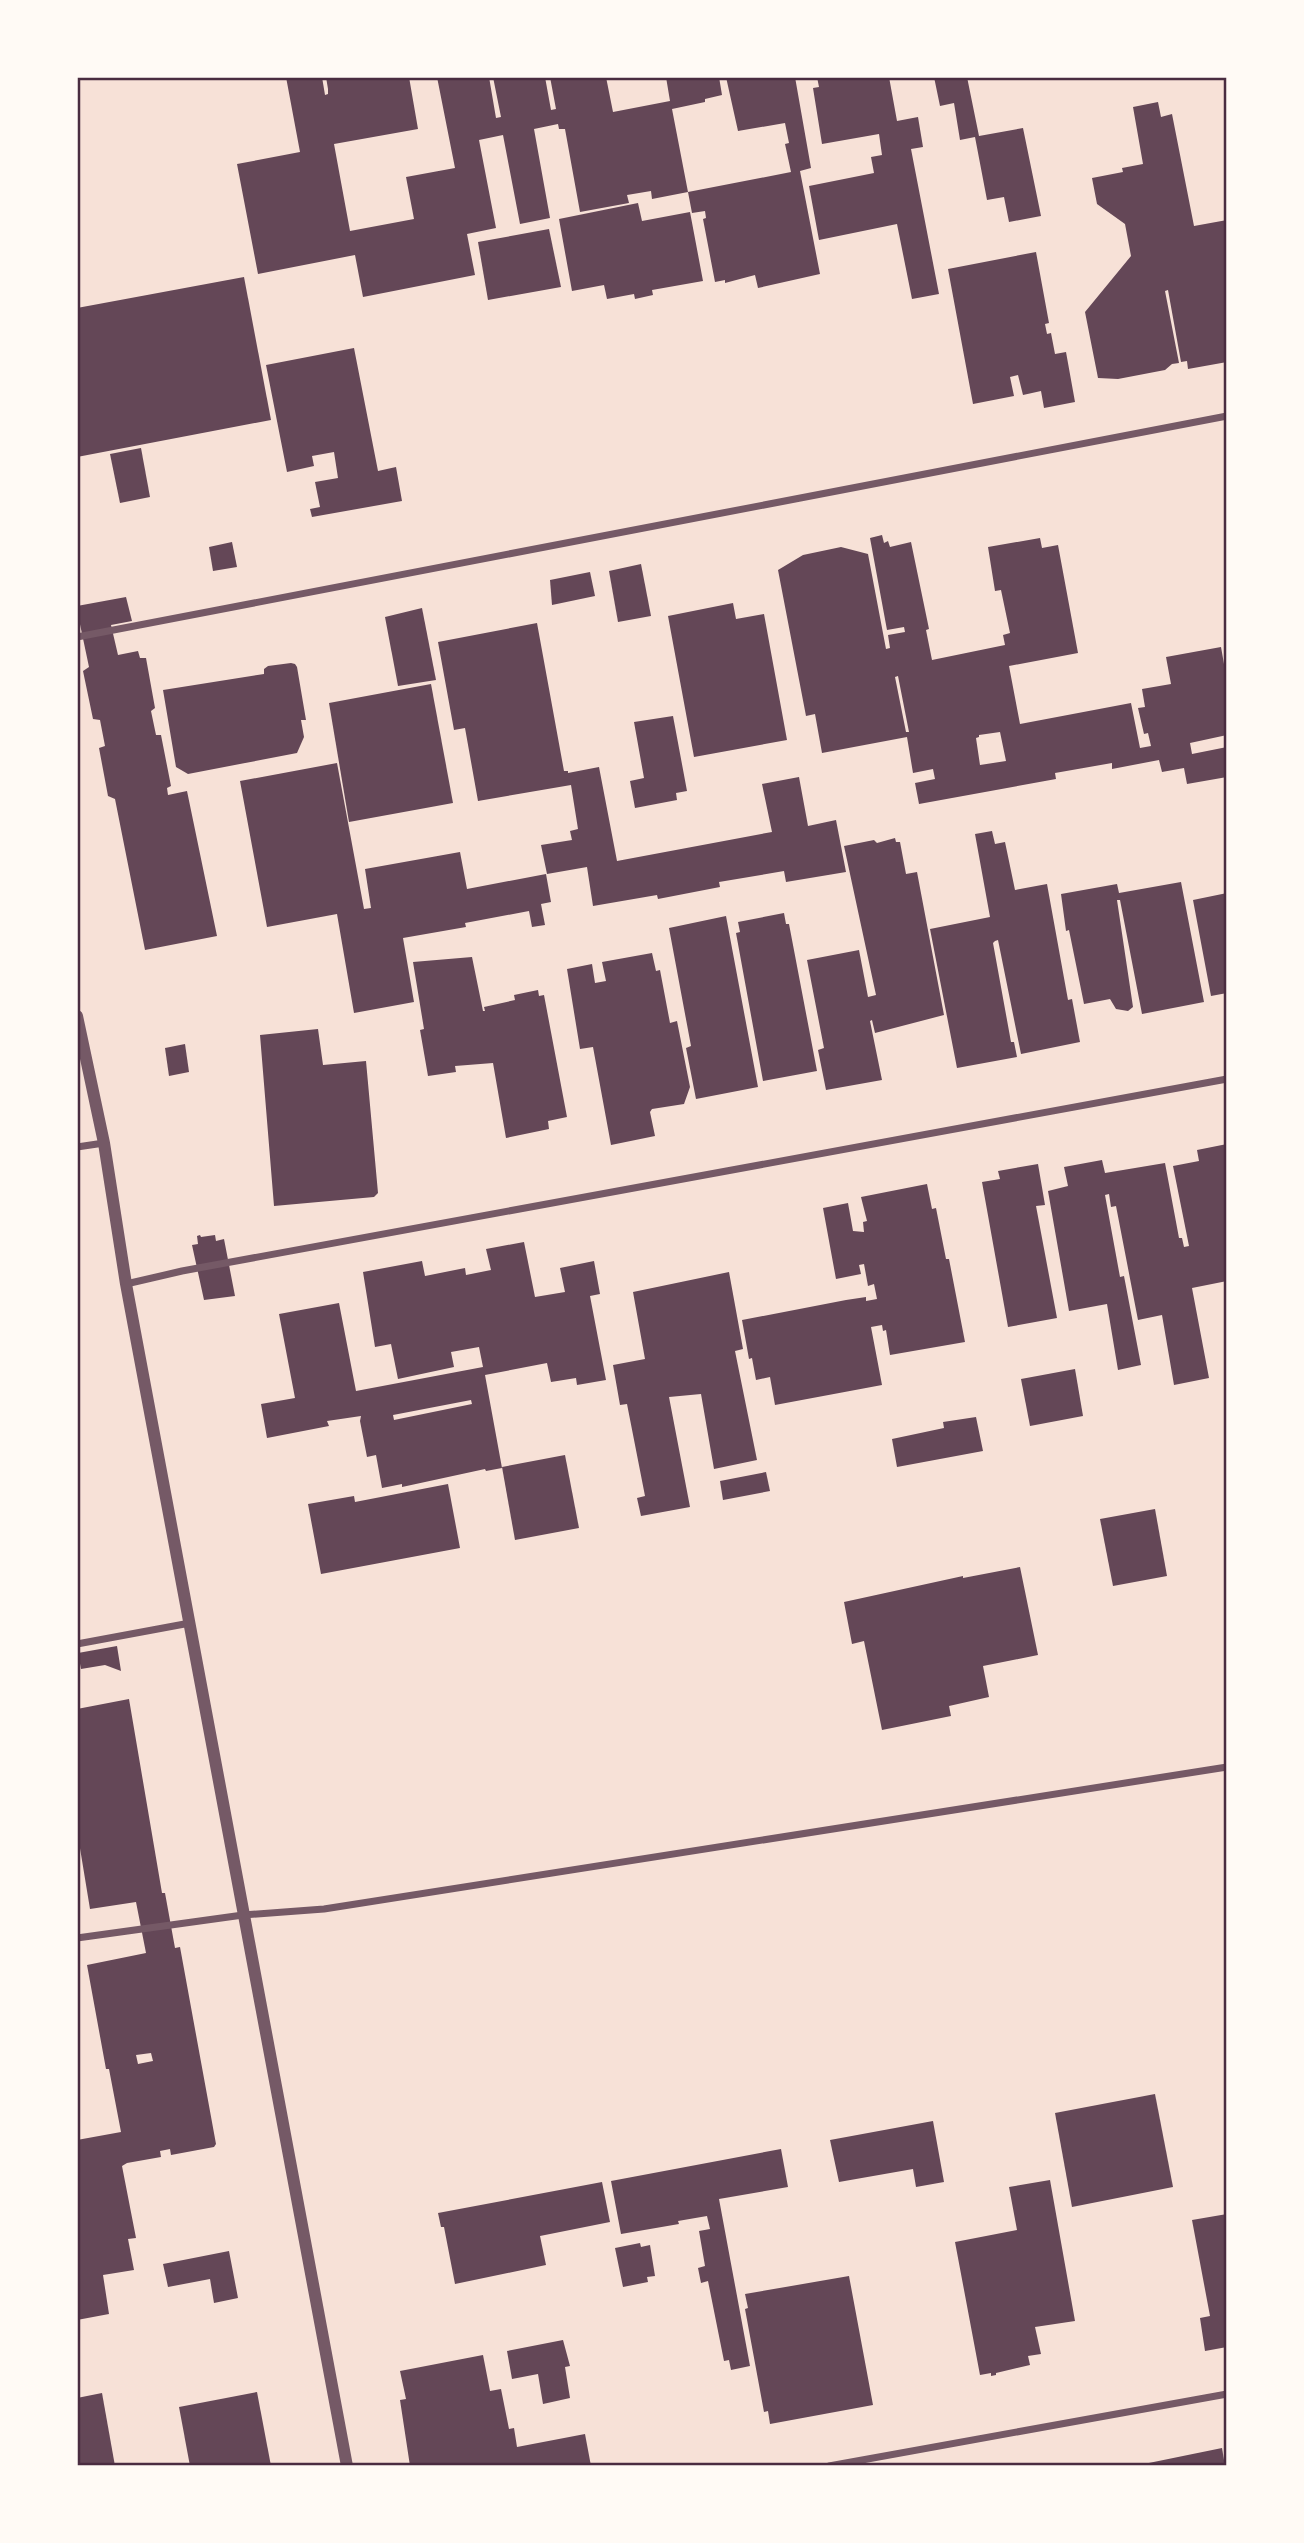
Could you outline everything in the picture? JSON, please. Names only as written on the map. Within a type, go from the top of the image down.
[{"type":"street","points":[[77,637],[1227,416]]},
{"type":"street","points":[[77,1016],[104,1143],[126,1284],[347,2466]]},
{"type":"street","points":[[126,1284],[1227,1079]]},
{"type":"street","points":[[77,1146],[104,1143]]},
{"type":"street","points":[[77,1644],[190,1623]]},
{"type":"street","points":[[77,1938],[243,1915],[324,1909],[1227,1767]]},
{"type":"street","points":[[829,2466],[1227,2394]]},
{"type":"building","points":[[286,77],[322,77],[325,95],[328,94],[326,77],[409,77],[418,129],[334,144],[350,231],[414,219],[406,177],[455,168],[437,77],[489,77],[496,118],[501,117],[493,77],[545,77],[551,110],[556,109],[550,77],[606,77],[613,112],[670,101],[666,77],[719,77],[722,95],[705,99],[705,102],[672,109],[688,192],[652,199],[651,191],[627,195],[629,203],[580,212],[565,129],[559,129],[558,124],[534,129],[550,218],[520,224],[503,135],[479,140],[496,228],[467,234],[475,275],[363,297],[355,255],[258,274],[237,164],[300,152]]},
{"type":"building","points":[[726,77],[795,77],[811,168],[800,171],[820,274],[758,288],[755,275],[725,283],[725,280],[715,282],[703,219],[706,218],[705,211],[692,213],[688,192],[791,172],[785,144],[789,143],[785,123],[738,131]]},
{"type":"building","points":[[817,77],[889,77],[897,121],[918,117],[923,147],[911,149],[939,294],[912,299],[897,224],[819,240],[809,186],[874,173],[871,157],[882,155],[879,134],[822,144],[813,88],[819,87]]},
{"type":"building","points":[[934,77],[967,77],[979,136],[1023,128],[1041,216],[1009,222],[1004,197],[987,200],[975,137],[960,140],[954,103],[940,106]]},
{"type":"building","points":[[1158,102],[1161,117],[1172,114],[1194,226],[1227,220],[1227,362],[1188,369],[1187,361],[1181,362],[1168,290],[1165,291],[1179,363],[1172,364],[1165,370],[1118,379],[1098,378],[1085,312],[1131,256],[1125,224],[1097,204],[1092,178],[1123,172],[1122,168],[1143,164],[1133,107]]},
{"type":"building","points":[[638,203],[642,221],[690,212],[703,281],[652,290],[653,295],[635,299],[634,294],[607,299],[604,285],[572,291],[559,219]]},
{"type":"building","points":[[549,229],[561,287],[488,300],[478,242]]},
{"type":"building","points":[[1036,252],[1049,323],[1045,324],[1047,334],[1051,333],[1055,354],[1066,352],[1075,402],[1044,408],[1041,391],[1023,395],[1018,375],[1010,377],[1014,396],[973,404],[948,269]]},
{"type":"building","points":[[244,277],[271,420],[77,457],[77,308]]},
{"type":"building","points":[[354,348],[378,471],[396,467],[402,501],[312,517],[310,509],[320,507],[315,482],[338,478],[334,452],[312,456],[314,466],[287,472],[266,365]]},
{"type":"building","points":[[141,448],[150,497],[120,503],[110,454]]},
{"type":"building","points":[[882,535],[884,543],[888,541],[890,547],[911,542],[929,629],[926,630],[932,660],[1005,645],[1003,635],[1010,633],[1001,590],[995,591],[988,547],[1040,538],[1042,548],[1058,545],[1078,653],[1009,666],[1020,724],[1131,703],[1140,748],[1151,746],[1148,733],[1144,734],[1138,708],[1145,707],[1142,689],[1171,684],[1166,657],[1221,647],[1227,681],[1227,735],[1190,743],[1192,754],[1227,747],[1227,777],[1187,784],[1184,768],[1162,772],[1159,760],[1112,769],[1112,763],[1055,773],[1056,779],[919,804],[915,783],[935,779],[933,769],[913,773],[907,737],[822,753],[815,714],[806,716],[778,570],[803,555],[841,547],[868,554],[886,649],[890,648],[888,635],[905,632],[904,627],[887,630],[870,538]],"holes":[[[898,676],[909,732],[906,732],[895,677]],[[1000,732],[1006,761],[980,765],[976,738],[979,735]]]},
{"type":"building","points":[[232,542],[237,567],[213,571],[209,547]]},
{"type":"building","points":[[641,564],[651,616],[618,622],[609,571]]},
{"type":"building","points":[[590,572],[595,596],[552,605],[550,580]]},
{"type":"building","points":[[126,597],[132,621],[111,625],[118,655],[138,651],[140,658],[146,658],[155,708],[151,711],[156,735],[161,735],[171,786],[167,788],[168,795],[187,791],[217,936],[145,950],[115,799],[108,796],[99,748],[105,746],[100,720],[93,719],[83,671],[89,667],[77,610],[77,606]]},
{"type":"building","points":[[733,603],[736,619],[764,614],[787,740],[694,757],[668,616]]},
{"type":"building","points":[[422,608],[436,680],[398,686],[385,617]]},
{"type":"building","points":[[537,623],[564,771],[568,773],[599,767],[617,861],[772,832],[762,784],[799,777],[808,826],[836,820],[846,872],[786,882],[784,871],[719,882],[720,887],[658,899],[657,895],[593,906],[587,867],[547,874],[541,845],[572,840],[570,831],[578,829],[571,785],[478,801],[465,728],[454,730],[438,642]]},
{"type":"building","points":[[291,663],[297,667],[306,720],[301,720],[304,737],[297,753],[188,774],[176,767],[163,690],[264,674],[264,669],[268,666]]},
{"type":"building","points":[[431,684],[453,803],[349,822],[329,703]]},
{"type":"building","points":[[673,716],[687,791],[676,793],[677,800],[635,808],[630,781],[644,778],[634,722]]},
{"type":"building","points":[[337,763],[364,909],[371,908],[365,869],[460,852],[467,889],[546,874],[551,902],[541,904],[545,925],[532,927],[529,911],[465,923],[466,927],[403,938],[414,1002],[354,1013],[337,914],[267,927],[240,781]]},
{"type":"building","points":[[992,831],[995,844],[1005,842],[1015,890],[1047,884],[1068,1000],[1072,999],[1080,1042],[1021,1054],[998,940],[993,943],[1011,1042],[1014,1042],[1017,1057],[957,1068],[930,929],[990,917],[975,834]]},
{"type":"building","points":[[895,838],[896,842],[900,842],[906,874],[917,872],[944,1015],[875,1033],[872,1020],[870,1021],[882,1080],[826,1090],[818,1050],[824,1048],[807,960],[859,950],[868,997],[876,995],[844,846],[874,840],[877,843]]},
{"type":"building","points":[[1181,882],[1204,1002],[1142,1014],[1120,900],[1117,900],[1133,1007],[1128,1011],[1116,1009],[1110,999],[1084,1004],[1069,930],[1066,931],[1061,894],[1117,884],[1119,893]]},
{"type":"building","points":[[1227,893],[1227,993],[1211,996],[1193,900]]},
{"type":"building","points":[[784,913],[786,924],[789,924],[817,1071],[763,1081],[736,933],[740,932],[738,922]]},
{"type":"building","points":[[726,916],[758,1087],[696,1099],[686,1048],[691,1046],[669,928]]},
{"type":"building","points":[[652,953],[656,971],[660,970],[670,1023],[677,1021],[690,1087],[684,1104],[652,1109],[650,1112],[655,1136],[611,1145],[593,1047],[580,1049],[567,969],[592,964],[595,983],[606,981],[602,962]]},
{"type":"building","points":[[472,957],[483,1011],[484,1007],[515,1000],[514,995],[538,990],[539,996],[544,995],[567,1117],[548,1121],[549,1129],[506,1138],[493,1063],[455,1066],[456,1072],[428,1076],[420,1030],[424,1029],[413,962]]},
{"type":"building","points":[[318,1029],[323,1065],[366,1061],[378,1193],[374,1197],[274,1206],[260,1035]]},
{"type":"building","points":[[185,1044],[189,1072],[169,1076],[165,1048]]},
{"type":"building","points":[[1227,1144],[1227,1281],[1192,1288],[1209,1378],[1174,1385],[1162,1315],[1138,1320],[1116,1206],[1111,1207],[1109,1194],[1105,1195],[1120,1277],[1124,1276],[1141,1365],[1118,1370],[1107,1304],[1069,1311],[1048,1191],[1068,1186],[1064,1167],[1102,1160],[1105,1173],[1165,1163],[1179,1238],[1182,1238],[1184,1247],[1189,1246],[1173,1166],[1199,1161],[1197,1150]]},
{"type":"building","points":[[1038,1164],[1045,1205],[1036,1206],[1057,1318],[1008,1327],[982,1182],[1000,1179],[998,1171]]},
{"type":"building","points":[[927,1184],[932,1209],[936,1208],[946,1259],[949,1259],[965,1342],[890,1355],[886,1330],[883,1331],[882,1325],[871,1327],[882,1385],[775,1405],[770,1377],[756,1380],[742,1320],[846,1300],[866,1297],[866,1301],[877,1299],[874,1284],[868,1286],[864,1264],[859,1265],[861,1274],[836,1279],[823,1208],[848,1203],[853,1231],[864,1232],[863,1222],[867,1221],[861,1197]]},
{"type":"building","points":[[215,1235],[216,1241],[224,1239],[235,1296],[204,1300],[192,1245],[198,1244],[197,1236]]},
{"type":"building","points":[[524,1242],[535,1297],[565,1292],[560,1268],[594,1261],[600,1294],[590,1296],[606,1380],[577,1385],[576,1378],[551,1382],[547,1363],[485,1375],[502,1468],[485,1469],[402,1487],[402,1484],[382,1488],[376,1455],[367,1457],[361,1416],[327,1421],[329,1426],[267,1438],[261,1404],[295,1398],[279,1314],[339,1303],[356,1391],[483,1367],[479,1347],[451,1352],[454,1367],[398,1379],[391,1344],[375,1347],[363,1272],[422,1261],[425,1276],[465,1268],[466,1275],[491,1270],[486,1249]],"holes":[[[471,1400],[472,1404],[394,1420],[393,1415]]]},
{"type":"building","points":[[729,1272],[743,1349],[735,1351],[757,1460],[714,1469],[701,1394],[669,1397],[690,1507],[641,1516],[637,1498],[645,1496],[627,1404],[620,1405],[613,1365],[645,1359],[633,1292]]},
{"type":"building","points":[[1075,1369],[1083,1416],[1030,1426],[1021,1379]]},
{"type":"building","points":[[976,1417],[983,1451],[897,1467],[892,1439],[944,1428],[943,1422]]},
{"type":"building","points":[[565,1455],[579,1528],[515,1540],[502,1467]]},
{"type":"building","points":[[766,1472],[770,1491],[723,1500],[720,1481]]},
{"type":"building","points":[[448,1484],[460,1548],[321,1574],[308,1504],[354,1496],[355,1502]]},
{"type":"building","points":[[1155,1509],[1167,1576],[1113,1586],[1100,1519]]},
{"type":"building","points":[[1020,1567],[1038,1655],[983,1666],[989,1697],[949,1706],[951,1716],[882,1730],[864,1641],[852,1644],[844,1602],[963,1576]]},
{"type":"building","points":[[117,1646],[121,1671],[105,1665],[81,1669],[78,1653]]},
{"type":"building","points":[[129,1699],[162,1893],[165,1893],[175,1948],[180,1947],[216,2144],[214,2147],[171,2155],[170,2149],[160,2151],[161,2157],[122,2166],[136,2238],[128,2239],[134,2270],[103,2275],[109,2314],[77,2320],[77,2140],[121,2132],[109,2069],[106,2069],[87,1965],[146,1953],[136,1902],[90,1909],[77,1830],[77,1709]],"holes":[[[151,2053],[153,2061],[138,2064],[136,2055]]]},
{"type":"building","points":[[1155,2094],[1173,2187],[1072,2207],[1055,2113]]},
{"type":"building","points":[[933,2121],[944,2182],[916,2187],[913,2169],[839,2182],[830,2140]]},
{"type":"building","points":[[781,2149],[788,2187],[719,2199],[750,2366],[731,2370],[729,2360],[724,2361],[708,2281],[701,2283],[698,2268],[705,2266],[699,2231],[710,2229],[707,2216],[621,2234],[611,2181]]},
{"type":"building","points":[[1050,2180],[1075,2321],[1035,2327],[1041,2354],[1028,2356],[1030,2365],[991,2376],[991,2373],[980,2375],[955,2242],[1017,2230],[1009,2187]]},
{"type":"building","points":[[602,2182],[610,2222],[540,2236],[546,2265],[455,2284],[444,2227],[441,2227],[438,2213]]},
{"type":"building","points":[[1227,2214],[1227,2347],[1205,2351],[1200,2318],[1210,2316],[1192,2220]]},
{"type":"building","points":[[640,2243],[641,2247],[650,2245],[655,2276],[647,2277],[648,2282],[623,2287],[615,2248]]},
{"type":"building","points":[[229,2251],[238,2298],[214,2303],[210,2279],[168,2287],[163,2264]]},
{"type":"building","points":[[849,2276],[873,2405],[770,2424],[768,2411],[764,2412],[745,2309],[748,2308],[745,2294]]},
{"type":"building","points":[[563,2340],[570,2366],[565,2367],[570,2398],[543,2404],[538,2374],[512,2379],[507,2351]]},
{"type":"building","points":[[483,2355],[490,2391],[501,2389],[509,2429],[514,2428],[517,2447],[585,2434],[591,2466],[410,2466],[400,2400],[406,2399],[400,2371]]},
{"type":"building","points":[[257,2392],[271,2466],[190,2466],[179,2407]]},
{"type":"building","points":[[102,2393],[115,2466],[77,2466],[77,2398]]},
{"type":"building","points":[[1222,2448],[1225,2466],[1139,2465]]}]
